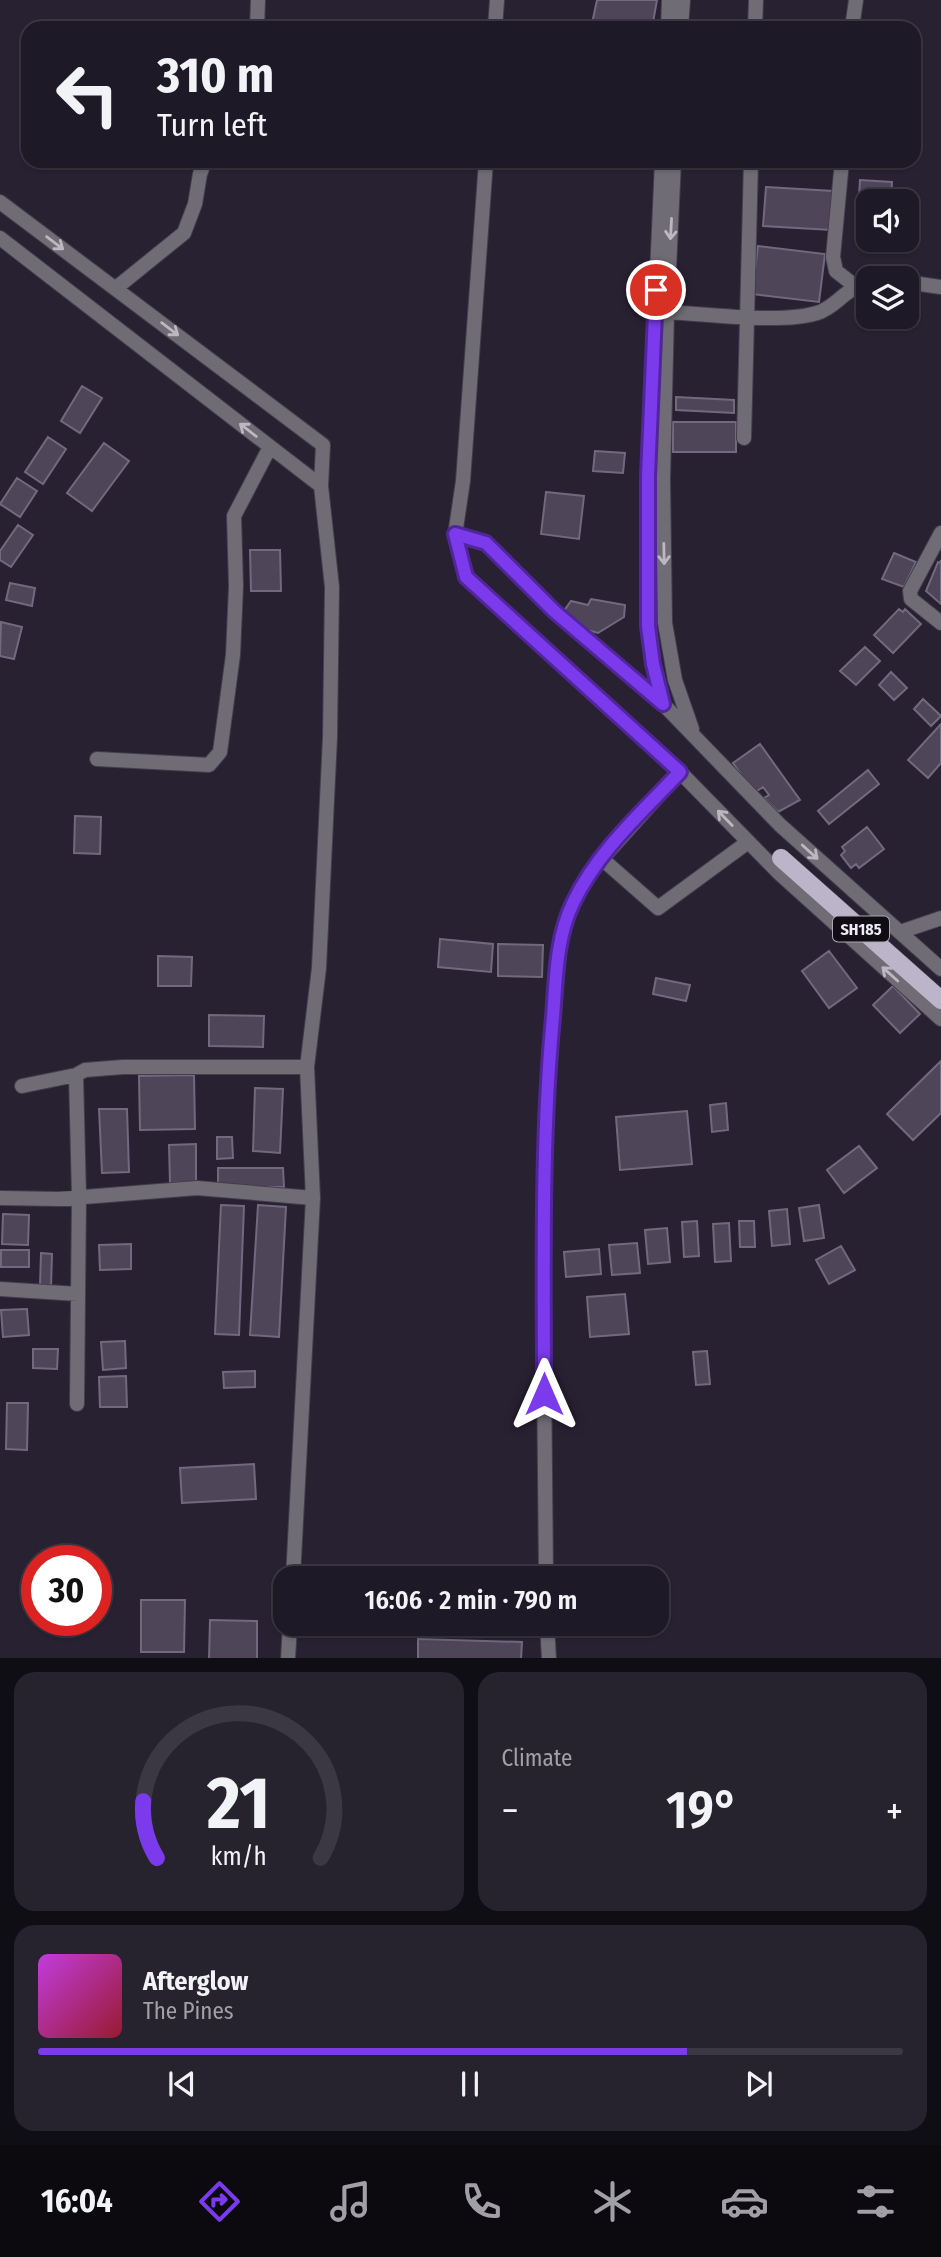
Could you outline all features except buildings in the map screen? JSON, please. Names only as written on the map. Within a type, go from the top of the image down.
[{"type":"main road","name":"SH185","points":[[781,858],[941,1000]]},
{"type":"street","points":[[257,21],[258,0]]},
{"type":"street","points":[[496,21],[497,0]]},
{"type":"street","points":[[668,21],[669,0]]},
{"type":"street","points":[[682,21],[683,0]]},
{"type":"street","points":[[755,21],[756,0]]},
{"type":"street","points":[[853,21],[856,0]]},
{"type":"street","points":[[116,288],[184,233],[195,204],[202,168]]},
{"type":"street","points":[[485,168],[463,481],[455,534],[466,577],[680,772],[779,873],[941,1020]]},
{"type":"street","points":[[662,168],[648,517],[648,626],[653,664],[663,704]]},
{"type":"street","points":[[674,168],[663,479],[665,623],[675,680],[694,734]]},
{"type":"street","points":[[744,438],[751,168]]},
{"type":"street","points":[[841,168],[834,257],[836,271],[856,282]]},
{"type":"street","points":[[0,202],[323,445],[321,486],[332,587],[330,737],[319,968],[307,1068],[313,1198],[294,1566]]},
{"type":"street","points":[[0,238],[321,486]]},
{"type":"street","points":[[919,284],[941,287]]},
{"type":"street","points":[[667,312],[781,317],[819,312],[856,289]]},
{"type":"street","points":[[97,759],[209,765],[220,752],[233,654],[236,586],[234,516],[270,447]]},
{"type":"street","points":[[941,533],[910,590],[911,599],[941,623]]},
{"type":"street","points":[[455,534],[486,543],[554,611],[663,704],[780,825],[941,970]]},
{"type":"street","points":[[546,1566],[543,1262],[546,1106],[560,942],[579,889],[601,858],[680,772]]},
{"type":"street","points":[[601,858],[658,908],[748,842]]},
{"type":"street","points":[[900,932],[941,918]]},
{"type":"street","points":[[22,1086],[85,1070],[123,1067],[307,1068]]},
{"type":"street","points":[[76,1074],[79,1196],[77,1404]]},
{"type":"street","points":[[0,1198],[59,1199],[197,1188],[313,1198]]},
{"type":"street","points":[[0,1289],[78,1294]]},
{"type":"street","points":[[288,1658],[289,1636]]},
{"type":"street","points":[[548,1636],[549,1658]]},
{"type":"route","points":[[544,1394],[543,1262],[547,1079],[563,928],[579,889],[590,872],[680,772],[466,577],[455,534],[486,543],[554,611],[663,704],[653,664],[648,626],[648,476],[656,290]]}]
